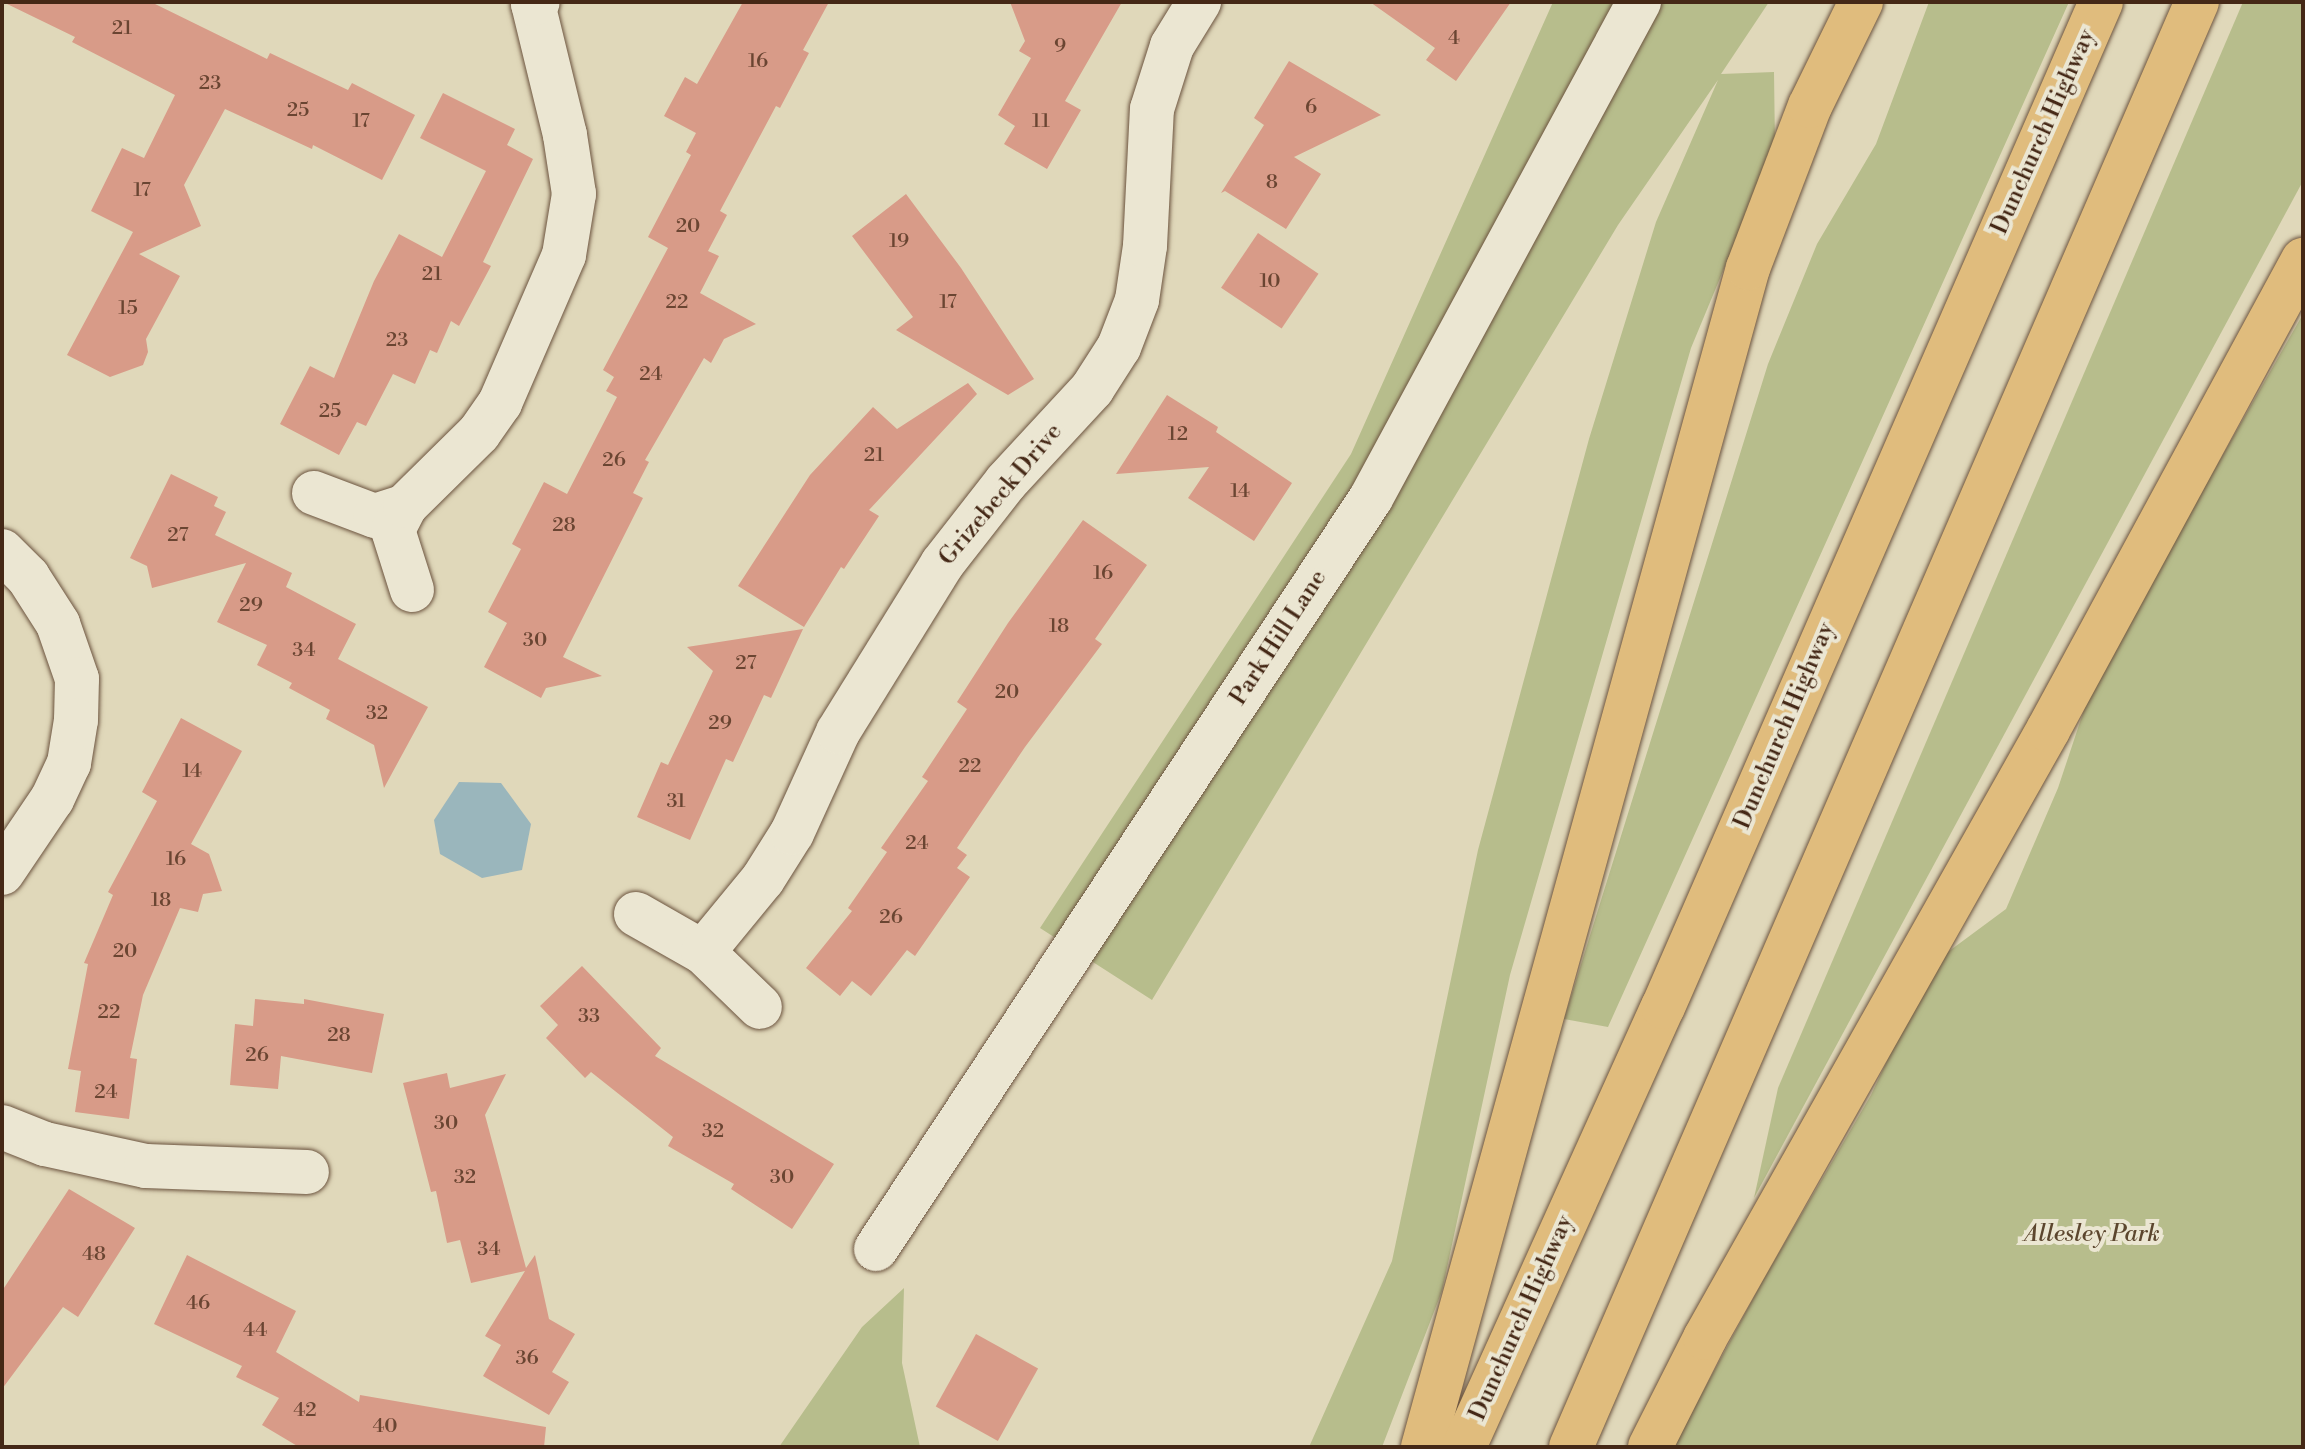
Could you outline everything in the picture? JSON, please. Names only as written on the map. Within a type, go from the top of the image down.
[{"type":"highway","points":[[1423,1447],[1748,268],[1810,106],[1861,2]]},
{"type":"highway","name":"Dunchurch Highway","points":[[1464,1447],[1663,1007],[2101,2]]},
{"type":"highway","points":[[1571,1447],[2197,2]]},
{"type":"highway","points":[[1650,1447],[1705,1338],[2048,730],[2303,260]]},
{"type":"street","points":[[412,590],[393,530],[405,506],[479,433],[500,403],[564,255],[574,194],[565,135],[533,4],[538,2]]},
{"type":"street","name":"Grizebeck Drive","points":[[703,952],[763,879],[792,833],[838,732],[942,564],[1006,482],[1092,389],[1119,347],[1137,300],[1145,246],[1152,109],[1172,46],[1199,2]]},
{"type":"street","name":"Park Hill Lane","points":[[876,1249],[1371,498],[1639,2]]},
{"type":"street","points":[[314,493],[375,516],[405,506]]},
{"type":"street","points":[[2,551],[28,577],[58,624],[77,679],[76,720],[69,763],[52,799],[2,873]]},
{"type":"street","points":[[636,914],[703,952],[760,1007]]},
{"type":"street","points":[[2,1127],[45,1144],[146,1166],[307,1172]]},
{"type":"green space","points":[[1553,2],[1769,2],[1721,74],[1774,72],[1775,146],[1691,348],[1510,975],[1442,1291],[1382,1447],[1309,1447],[1392,1261],[1478,850],[1589,439],[1656,222],[1718,80],[1618,225],[1152,1000],[1040,928],[1351,454]]},
{"type":"green space","points":[[1929,2],[2069,2],[1608,1027],[1564,1019],[1768,364],[1817,244],[1876,144]]},
{"type":"green space","points":[[2243,2],[2303,2],[2303,181],[1754,1198],[1778,1088]]},
{"type":"green space","name":"Allesley Park","points":[[2303,314],[2303,1447],[1673,1447],[1762,1282],[1871,1095],[1933,963],[2006,909],[2058,788],[2093,683]]},
{"type":"green space","points":[[904,1288],[902,1363],[920,1447],[779,1447],[862,1327]]},
{"type":"water","points":[[459,782],[501,783],[531,824],[522,870],[482,878],[440,854],[434,820]]},
{"type":"building","points":[[3,2],[151,2],[267,59],[270,53],[348,90],[352,83],[415,115],[382,180],[313,145],[312,149],[225,109],[184,185],[201,226],[139,254],[180,276],[146,339],[148,352],[143,365],[110,377],[67,355],[133,232],[91,211],[122,148],[144,158],[175,95],[72,42],[75,37]]},
{"type":"building","points":[[743,2],[829,2],[803,50],[809,53],[780,108],[776,106],[720,211],[727,215],[708,251],[719,256],[700,293],[756,324],[724,339],[711,363],[704,358],[645,460],[649,462],[633,493],[643,498],[563,657],[602,676],[546,688],[541,698],[484,667],[507,623],[488,612],[521,549],[512,544],[544,482],[567,494],[617,397],[606,391],[614,377],[603,370],[668,248],[648,237],[691,155],[686,152],[696,133],[664,116],[685,77],[697,84]]},
{"type":"building","points":[[1010,2],[1122,2],[1065,101],[1081,110],[1047,169],[1004,144],[1015,126],[998,115],[1031,58],[1019,51],[1025,41]]},
{"type":"building","points":[[1370,2],[1511,2],[1456,81],[1426,60],[1435,48]]},
{"type":"building","points":[[1289,61],[1381,115],[1294,157],[1321,174],[1286,229],[1225,191],[1221,193],[1264,125],[1254,118]]},
{"type":"building","points":[[443,93],[515,129],[507,145],[533,159],[483,262],[491,266],[459,326],[451,321],[437,353],[430,350],[415,384],[393,374],[366,426],[357,422],[339,455],[280,424],[310,366],[334,378],[374,281],[399,234],[442,257],[486,171],[420,138]]},
{"type":"building","points":[[906,194],[961,268],[1034,379],[1008,395],[896,330],[913,317],[852,236]]},
{"type":"building","points":[[1258,233],[1319,274],[1282,329],[1221,288]]},
{"type":"building","points":[[968,383],[977,394],[869,510],[879,516],[844,569],[841,567],[804,627],[738,586],[810,475],[873,407],[897,429]]},
{"type":"building","points":[[1167,395],[1218,427],[1216,432],[1292,483],[1254,541],[1188,498],[1209,467],[1116,474]]},
{"type":"building","points":[[171,474],[218,497],[214,506],[226,512],[215,535],[292,573],[286,587],[356,624],[338,659],[428,707],[384,788],[374,745],[326,719],[330,710],[289,688],[292,683],[257,665],[267,645],[217,622],[246,563],[152,588],[147,566],[130,558]]},
{"type":"building","points":[[1083,520],[1147,565],[1095,639],[1102,644],[1025,747],[957,848],[967,855],[957,868],[970,877],[915,956],[907,950],[871,996],[852,981],[840,996],[806,968],[852,911],[848,908],[887,852],[881,848],[928,781],[922,777],[967,709],[957,702],[1008,623]]},
{"type":"building","points":[[803,629],[771,698],[764,695],[733,762],[726,759],[690,840],[637,817],[661,762],[668,765],[713,671],[687,647]]},
{"type":"building","points":[[181,718],[242,751],[191,844],[209,854],[222,891],[203,894],[198,912],[180,908],[143,995],[130,1058],[137,1059],[129,1119],[75,1112],[81,1071],[68,1069],[88,964],[84,963],[113,895],[108,892],[157,801],[142,792]]},
{"type":"building","points":[[582,966],[661,1048],[655,1056],[834,1164],[792,1229],[731,1189],[734,1184],[668,1146],[673,1137],[591,1072],[585,1078],[546,1038],[558,1025],[540,1006]]},
{"type":"building","points":[[255,999],[304,1004],[304,999],[384,1014],[372,1073],[281,1056],[278,1089],[230,1085],[235,1024],[253,1026]]},
{"type":"building","points":[[447,1073],[450,1088],[506,1074],[485,1115],[526,1268],[535,1255],[549,1319],[575,1334],[552,1372],[569,1382],[549,1415],[483,1376],[501,1345],[485,1336],[525,1271],[471,1283],[460,1240],[447,1243],[436,1191],[431,1192],[403,1083]]},
{"type":"building","points":[[69,1189],[135,1228],[78,1317],[63,1307],[2,1389],[2,1291]]},
{"type":"building","points":[[187,1255],[296,1311],[276,1352],[359,1402],[360,1395],[546,1427],[544,1447],[299,1447],[262,1425],[279,1398],[236,1377],[242,1366],[154,1324]]},
{"type":"building","points":[[976,1334],[1038,1368],[998,1441],[936,1407]]}]
